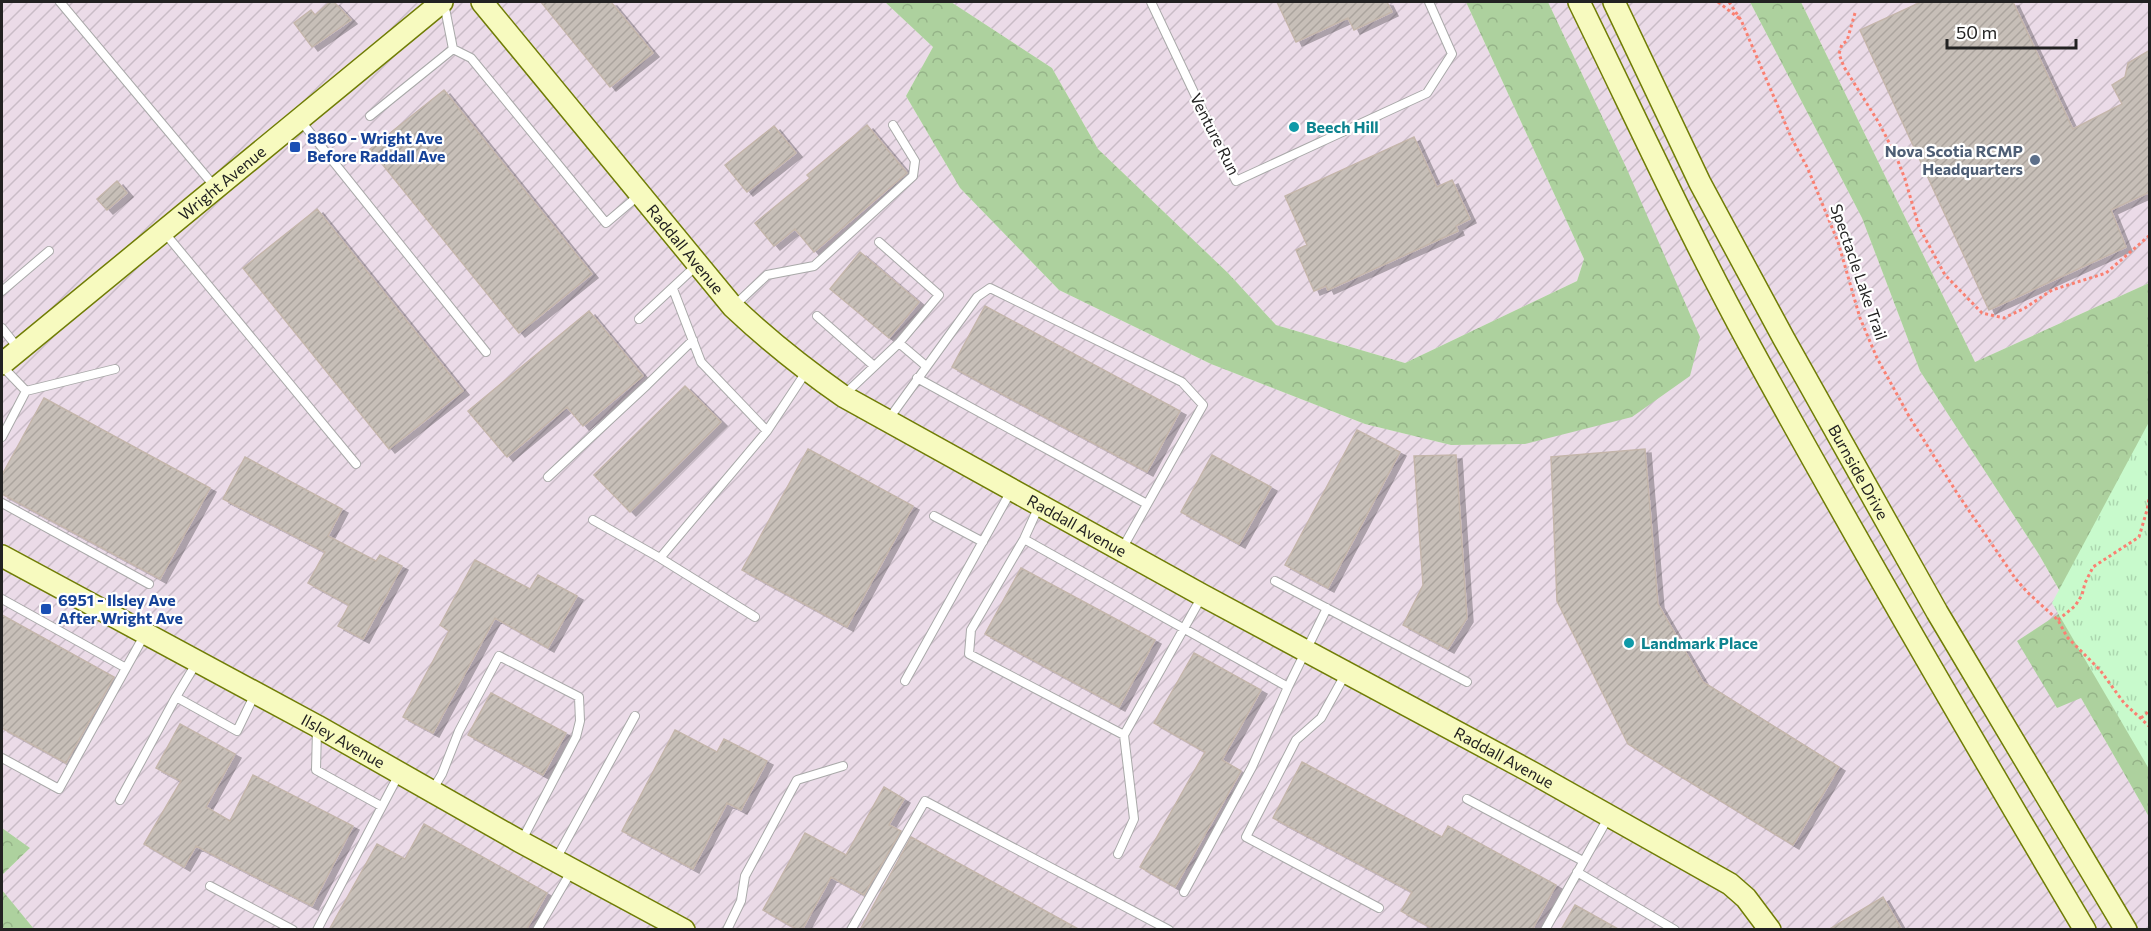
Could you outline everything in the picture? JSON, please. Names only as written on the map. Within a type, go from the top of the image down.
[{"type":"main road","name":"Wright Avenue","points":[[2,365],[442,2]]},
{"type":"main road","name":"Raddall Avenue","points":[[482,2],[733,307],[773,344],[807,371],[843,396],[1730,884],[1746,898],[1770,930]]},
{"type":"main road","name":"Burnside Drive","points":[[1579,2],[1667,187],[1754,353],[1923,656],[2085,930]]},
{"type":"main road","name":"Burnside Drive","points":[[1614,2],[1700,183],[1784,339],[1949,632],[2126,930]]},
{"type":"main road","name":"Ilsley Avenue","points":[[2,556],[256,692],[521,842],[684,930]]},
{"type":"lane","points":[[60,2],[216,187]]},
{"type":"lane","points":[[442,2],[453,49]]},
{"type":"lane","name":"Venture Run","points":[[1150,2],[1236,181],[1427,93],[1452,54],[1429,2]]},
{"type":"lane","points":[[370,116],[453,49]]},
{"type":"lane","points":[[453,49],[471,58],[606,223],[640,194]]},
{"type":"lane","points":[[299,119],[486,352]]},
{"type":"lane","points":[[733,307],[767,275],[814,266],[913,176],[915,161],[893,125]]},
{"type":"lane","points":[[163,231],[356,464]]},
{"type":"lane","points":[[843,396],[899,343],[939,295],[879,242]]},
{"type":"lane","points":[[2,291],[49,251]]},
{"type":"lane","points":[[639,319],[698,264]]},
{"type":"lane","points":[[888,420],[977,297],[990,288],[1182,382],[1203,405],[1122,550]]},
{"type":"lane","points":[[673,289],[701,362],[767,431]]},
{"type":"lane","points":[[817,316],[874,366]]},
{"type":"lane","points":[[2,328],[19,350]]},
{"type":"lane","points":[[548,477],[648,385],[693,340]]},
{"type":"lane","points":[[899,343],[926,366]]},
{"type":"lane","points":[[2,365],[26,391]]},
{"type":"lane","points":[[2,437],[26,391],[115,369]]},
{"type":"lane","points":[[660,558],[767,431],[807,371]]},
{"type":"lane","points":[[918,378],[1147,504]]},
{"type":"lane","points":[[906,681],[1012,489]]},
{"type":"lane","points":[[2,503],[148,584]]},
{"type":"lane","points":[[1040,505],[1024,539],[971,630],[969,654],[1124,735]]},
{"type":"lane","points":[[934,516],[983,542]]},
{"type":"lane","points":[[593,520],[660,558],[755,617]]},
{"type":"lane","points":[[1024,539],[1288,687]]},
{"type":"lane","points":[[1275,581],[1467,682]]},
{"type":"lane","points":[[1118,854],[1134,819],[1124,735],[1202,595]]},
{"type":"lane","points":[[2,599],[126,668]]},
{"type":"lane","points":[[1184,892],[1252,767],[1327,608]]},
{"type":"lane","points":[[2,759],[59,789],[146,633]]},
{"type":"lane","points":[[432,791],[442,774],[459,731],[499,656],[579,697],[580,721],[576,737],[521,842]]},
{"type":"lane","points":[[120,800],[198,661]]},
{"type":"lane","points":[[1347,672],[1321,718],[1296,740],[1246,837],[1379,908]]},
{"type":"lane","points":[[176,697],[237,731],[256,692]]},
{"type":"lane","points":[[537,930],[564,865],[635,716]]},
{"type":"lane","points":[[317,726],[316,770],[381,806]]},
{"type":"lane","points":[[728,930],[741,901],[745,876],[797,780],[843,766]]},
{"type":"lane","points":[[317,930],[400,772]]},
{"type":"lane","points":[[1467,799],[1583,861]]},
{"type":"lane","points":[[851,930],[925,801],[1169,930]]},
{"type":"lane","points":[[1545,930],[1609,816]]},
{"type":"lane","points":[[1577,872],[1675,930]]},
{"type":"lane","points":[[210,886],[293,930]]},
{"type":"path","points":[[1718,2],[1741,20]]},
{"type":"path","name":"Spectacle Lake Trail","points":[[1729,2],[1741,20],[1791,137],[1808,169],[1838,242],[1860,318],[1877,358],[1910,418],[2003,561],[2027,592],[2058,620],[2067,637],[2100,670],[2124,703],[2150,727]]},
{"type":"path","points":[[1855,13],[1847,41],[1842,44],[1839,54],[1844,67],[1879,123],[1896,156],[1919,227],[1945,275],[1982,313],[2004,318],[2025,308],[2052,290],[2106,273],[2150,235]]},
{"type":"path","points":[[2058,620],[2075,606],[2093,567],[2139,537],[2148,510],[2150,493]]},
{"type":"path","points":[[2141,718],[2150,710]]},
{"type":"shaded area","points":[[2,2],[885,2],[933,47],[906,96],[960,188],[1059,290],[1211,364],[1365,424],[1451,445],[1525,444],[1626,167],[1548,2],[1750,2],[1862,218],[1920,371],[2038,553],[2069,608],[2017,641],[2081,698],[2149,817],[2149,929],[34,929],[2,890],[2,875],[30,848],[2,828]]},
{"type":"shaded area","points":[[951,2],[1466,2],[1584,259],[1577,281],[1405,363],[1276,325],[1228,273],[1098,149],[1052,68]]},
{"type":"shaded area","points":[[1801,2],[2149,2],[2149,283],[1975,362]]},
{"type":"green space","points":[[885,2],[951,2],[1052,68],[1098,149],[1228,273],[1276,325],[1405,363],[1577,281],[1584,259],[1466,2],[1548,2],[1626,167],[1700,337],[1690,376],[1632,417],[1525,444],[1451,445],[1365,424],[1211,364],[1059,290],[960,188],[906,96],[933,47]]},
{"type":"green space","points":[[1750,2],[1801,2],[1975,362],[2149,283],[2149,817],[2081,698],[2057,708],[2017,641],[2069,607],[2038,553],[1920,371],[1862,218]]},
{"type":"green space","points":[[2150,422],[2149,769],[2052,603]]},
{"type":"green space","points":[[2,828],[30,848],[2,875]]},
{"type":"green space","points":[[2,890],[34,929],[2,929]]},
{"type":"building","points":[[330,2],[334,2],[351,20],[312,47],[294,23],[311,10],[315,15]]},
{"type":"building","points":[[541,2],[611,2],[653,53],[610,87]]},
{"type":"building","points":[[1277,2],[1387,2],[1392,12],[1354,30],[1348,18],[1296,42]]},
{"type":"building","name":"Nova Scotia RCMP Headquarters","points":[[1921,2],[2013,2],[2073,129],[2122,104],[2112,85],[2125,77],[2128,63],[2150,50],[2150,192],[2111,210],[2126,247],[1989,310],[1860,30]]},
{"type":"building","points":[[444,90],[592,274],[519,333],[370,149]]},
{"type":"building","points":[[867,125],[907,173],[814,252],[795,229],[774,246],[755,223],[810,178],[807,175]]},
{"type":"building","points":[[774,126],[796,153],[747,192],[725,165]]},
{"type":"building","points":[[1414,137],[1437,187],[1452,180],[1470,219],[1456,226],[1458,231],[1328,290],[1326,286],[1314,291],[1296,250],[1307,245],[1285,196]]},
{"type":"building","points":[[117,181],[127,193],[107,210],[97,199]]},
{"type":"building","points":[[317,209],[463,391],[389,449],[243,268]]},
{"type":"building","points":[[860,252],[919,302],[889,338],[830,289]]},
{"type":"building","points":[[985,306],[1180,411],[1147,472],[952,367]]},
{"type":"building","points":[[589,311],[643,376],[583,426],[567,407],[507,457],[468,411]]},
{"type":"building","points":[[685,386],[721,422],[630,512],[594,475]]},
{"type":"building","points":[[44,398],[210,488],[160,579],[2,494],[2,475]]},
{"type":"building","points":[[1357,430],[1400,452],[1328,588],[1285,565]]},
{"type":"building","points":[[808,449],[913,506],[847,627],[742,570]]},
{"type":"building","name":"Landmark Place","points":[[1645,449],[1658,604],[1703,682],[1839,767],[1793,845],[1628,744],[1557,601],[1551,457]]},
{"type":"building","points":[[1212,455],[1271,487],[1239,544],[1181,512]]},
{"type":"building","points":[[1456,455],[1467,618],[1448,649],[1403,625],[1423,585],[1414,456]]},
{"type":"building","points":[[245,457],[342,509],[328,536],[376,561],[380,555],[402,566],[363,639],[338,626],[349,605],[308,583],[325,552],[223,499]]},
{"type":"building","points":[[475,560],[530,589],[538,575],[577,596],[548,648],[495,618],[433,733],[403,717],[449,631],[440,625]]},
{"type":"building","points":[[1021,568],[1155,640],[1119,707],[985,634]]},
{"type":"building","points":[[2,615],[114,677],[66,763],[2,728]]},
{"type":"building","points":[[1194,653],[1261,690],[1222,760],[1241,771],[1175,887],[1140,867],[1205,752],[1154,723]]},
{"type":"building","points":[[491,693],[566,733],[543,775],[468,735]]},
{"type":"building","points":[[180,724],[235,754],[206,807],[230,821],[253,775],[353,826],[312,906],[196,846],[184,867],[144,844],[181,781],[156,768]]},
{"type":"building","points":[[675,730],[717,752],[724,739],[767,761],[741,810],[727,803],[693,869],[622,831]]},
{"type":"building","points":[[1302,762],[1442,837],[1448,826],[1556,885],[1532,930],[1435,930],[1401,911],[1412,892],[1273,818]]},
{"type":"building","points":[[884,787],[904,799],[889,825],[901,831],[864,895],[831,877],[802,930],[798,930],[763,910],[805,833],[846,855]]},
{"type":"building","points":[[424,824],[547,893],[526,930],[329,930],[377,844],[405,859]]},
{"type":"building","points":[[911,837],[1080,930],[860,930]]},
{"type":"building","points":[[1883,897],[1902,930],[1828,930]]},
{"type":"building","points":[[1575,905],[1620,930],[1561,930]]},
{"type":"place","name":"Beech Hill","points":[[1294,127]]},
{"type":"place","name":"8860 - Wright Ave Before Raddall Ave","points":[[295,147]]},
{"type":"place","name":"Nova Scotia RCMP Headquarters","points":[[2035,160]]},
{"type":"place","name":"6951 - Ilsley Ave After Wright Ave","points":[[46,609]]},
{"type":"place","name":"Landmark Place","points":[[1629,643]]}]
